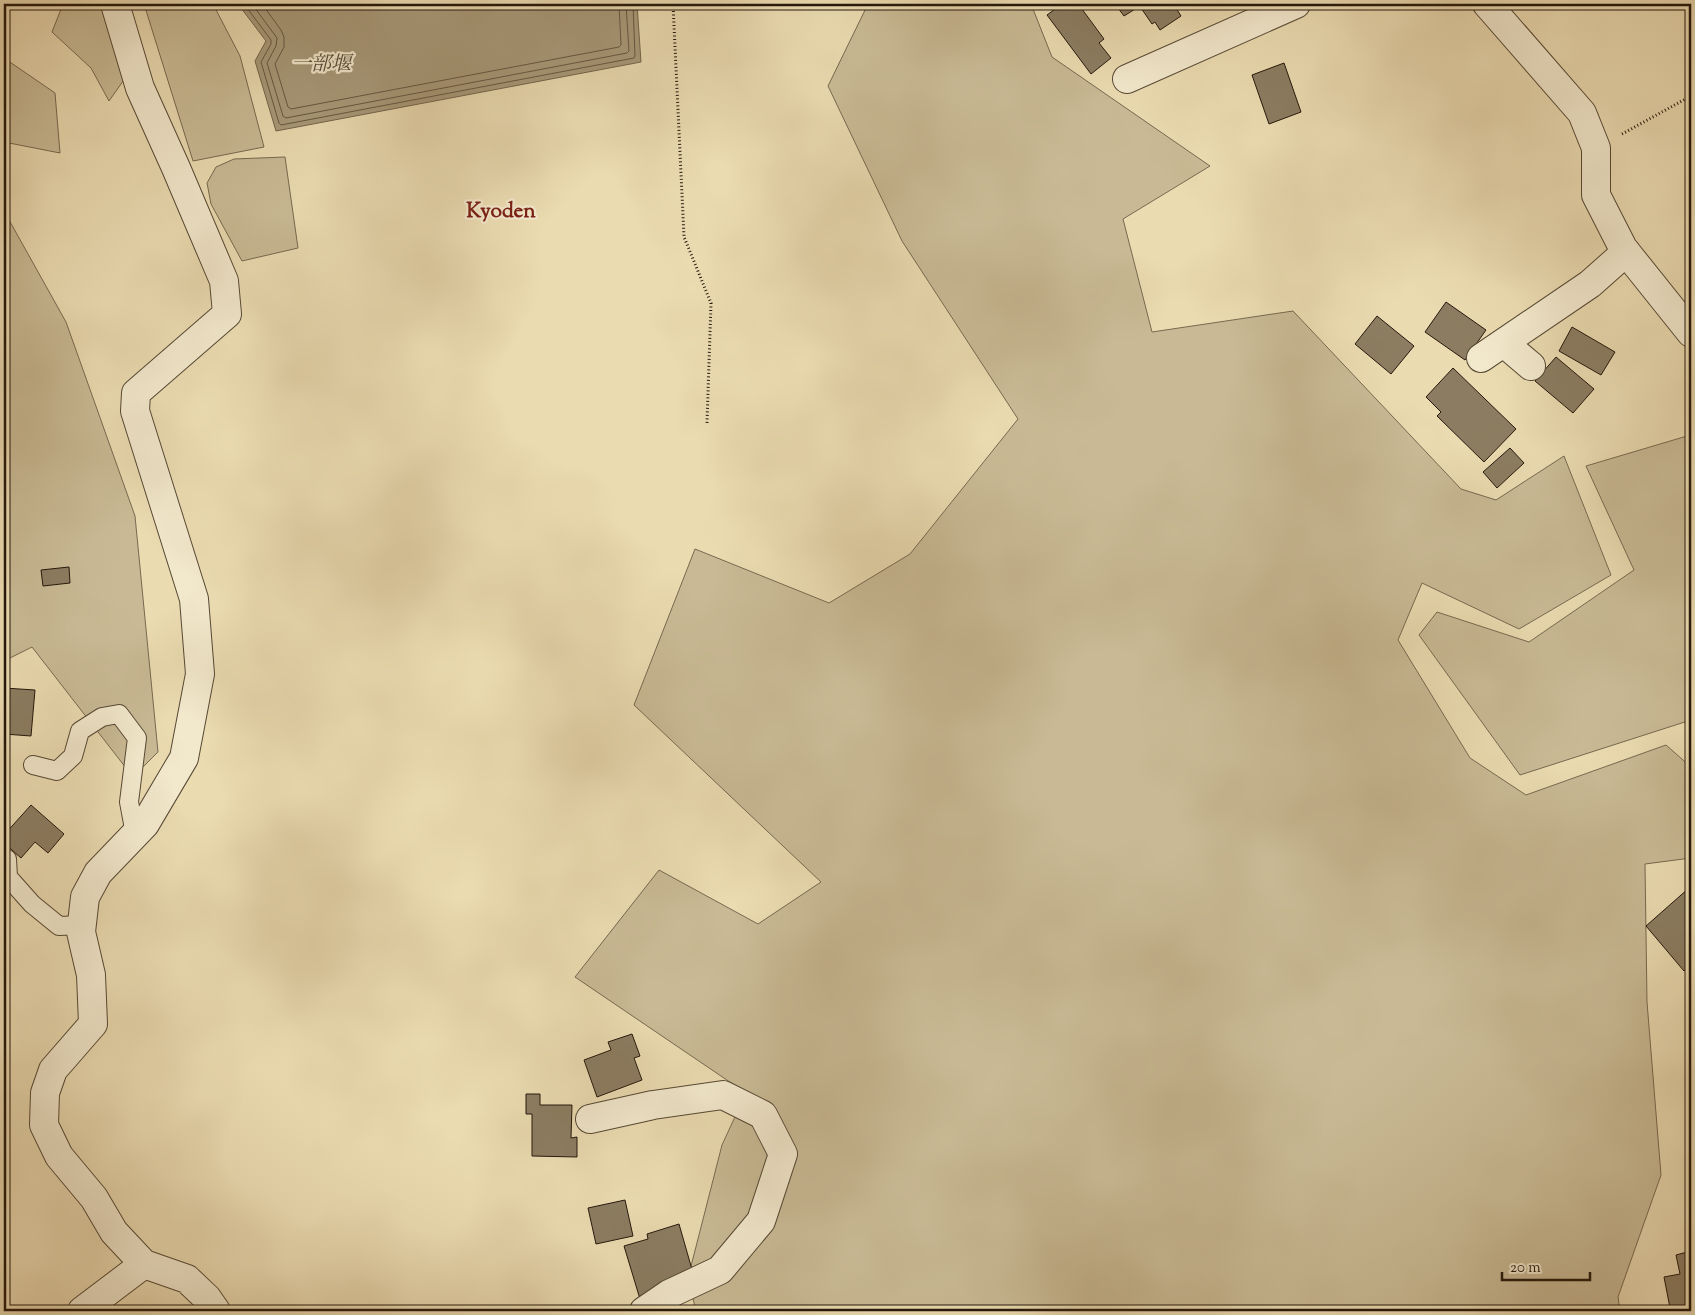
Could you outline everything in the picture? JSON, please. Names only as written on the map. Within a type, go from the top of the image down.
[{"type":"street","points":[[115,4],[140,88],[224,281],[227,314],[136,393],[135,411],[194,599],[200,674],[184,758],[145,824],[98,873],[85,897],[81,932],[90,975],[93,1024],[53,1070],[45,1093],[44,1125],[58,1156],[94,1198],[114,1232],[144,1264],[187,1279],[208,1298],[216,1311]]},
{"type":"street","points":[[1127,79],[1296,4]]},
{"type":"street","points":[[1487,4],[1582,113],[1596,148],[1596,195],[1626,252],[1691,333]]},
{"type":"street","points":[[1481,358],[1590,284],[1626,252]]},
{"type":"street","points":[[1504,343],[1531,366]]},
{"type":"street","points":[[590,1119],[653,1105],[723,1095],[762,1115],[783,1154],[761,1221],[720,1270],[669,1294],[644,1311]]},
{"type":"street","points":[[82,1311],[144,1264]]},
{"type":"lane","points":[[33,765],[57,771],[73,756],[80,731],[102,717],[119,714],[136,738],[129,802],[135,834]]},
{"type":"lane","points":[[7,859],[8,877],[32,904],[59,926],[82,925]]},
{"type":"path","points":[[673,4],[684,237],[711,303],[707,423]]},
{"type":"path","points":[[1596,148],[1691,96]]},
{"type":"shaded area","points":[[63,4],[101,4],[126,77],[109,101],[91,68],[52,32]]},
{"type":"shaded area","points":[[144,4],[213,4],[240,56],[264,147],[193,161]]},
{"type":"shaded area","points":[[868,4],[1031,4],[1052,57],[1210,166],[1123,219],[1152,332],[1293,311],[1461,489],[1496,500],[1564,456],[1611,575],[1519,629],[1422,583],[1398,640],[1470,758],[1526,795],[1666,745],[1691,767],[1691,858],[1645,864],[1647,1002],[1661,1175],[1618,1297],[1620,1311],[696,1311],[688,1278],[722,1145],[746,1093],[575,977],[659,870],[758,924],[821,882],[634,705],[695,549],[829,603],[910,554],[1018,419],[902,241],[828,86]]},
{"type":"shaded area","points":[[4,58],[55,93],[60,153],[4,142]]},
{"type":"shaded area","points":[[285,157],[298,248],[242,261],[211,204],[207,183],[216,167],[234,159]]},
{"type":"shaded area","points":[[4,211],[66,322],[135,516],[158,752],[133,777],[32,647],[4,661]]},
{"type":"shaded area","points":[[1687,436],[1691,444],[1691,720],[1520,775],[1419,635],[1437,612],[1529,642],[1634,570],[1586,466]]},
{"type":"water","name":"一部堰","points":[[238,4],[637,4],[641,62],[276,131],[255,61],[266,41]]},
{"type":"building","points":[[1062,4],[1068,4],[1072,9],[1079,5],[1104,39],[1099,43],[1111,58],[1091,74],[1047,15]]},
{"type":"building","points":[[1115,4],[1143,4],[1124,16]]},
{"type":"building","points":[[1146,4],[1182,4],[1176,8],[1181,16],[1160,30],[1155,22],[1152,24],[1141,8]]},
{"type":"building","points":[[1284,63],[1301,112],[1269,124],[1252,75]]},
{"type":"building","points":[[1446,302],[1486,330],[1465,360],[1425,332]]},
{"type":"building","points":[[1377,316],[1414,346],[1391,374],[1355,344]]},
{"type":"building","points":[[1572,327],[1615,352],[1601,375],[1559,351]]},
{"type":"building","points":[[1556,357],[1594,389],[1573,413],[1535,381]]},
{"type":"building","points":[[1453,368],[1516,429],[1484,462],[1437,416],[1441,412],[1426,397]]},
{"type":"building","points":[[1510,448],[1524,463],[1497,488],[1483,472]]},
{"type":"building","points":[[69,567],[70,583],[43,586],[41,570]]},
{"type":"building","points":[[4,688],[35,690],[31,736],[4,734]]},
{"type":"building","points":[[31,805],[64,834],[48,853],[35,842],[21,858],[4,843],[4,835]]},
{"type":"building","points":[[1689,888],[1691,890],[1691,965],[1684,971],[1646,926]]},
{"type":"building","points":[[632,1034],[640,1056],[634,1058],[642,1080],[597,1097],[584,1060],[611,1050],[608,1042]]},
{"type":"building","points":[[526,1094],[540,1094],[540,1105],[572,1105],[571,1138],[577,1137],[577,1157],[532,1156],[532,1114],[526,1114]]},
{"type":"building","points":[[625,1200],[633,1236],[596,1244],[588,1208]]},
{"type":"building","points":[[679,1224],[693,1273],[640,1299],[624,1246],[648,1239],[647,1234]]},
{"type":"building","points":[[1691,1251],[1691,1311],[1654,1311],[1670,1308],[1664,1277],[1680,1274],[1676,1255]]},
{"type":"district","name":"Kyoden","points":[[501,210]]}]
